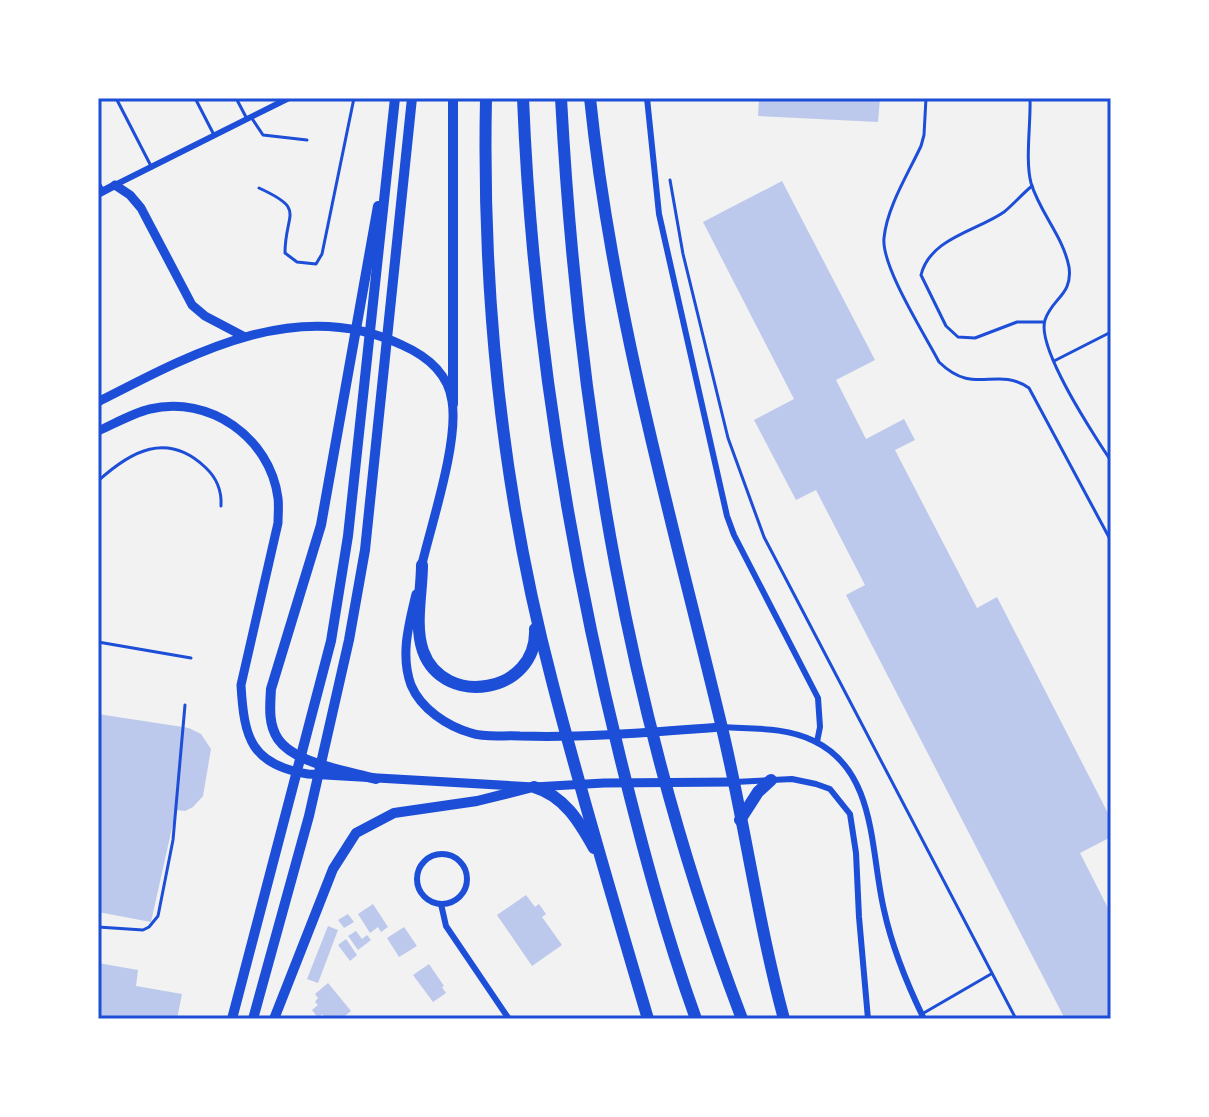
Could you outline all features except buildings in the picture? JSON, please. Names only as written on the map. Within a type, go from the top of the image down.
[{"type":"highway","points":[[486,98],[485,197],[495,355],[507,450],[528,570],[551,680],[648,1019]]},
{"type":"highway","points":[[523,98],[528,208],[557,452],[600,676],[671,949],[696,1019]]},
{"type":"highway","points":[[561,98],[567,211],[580,343],[612,556],[639,681],[678,831],[713,943],[742,1019]]},
{"type":"highway","points":[[590,98],[603,203],[625,326],[656,465],[735,782],[758,912],[784,1019]]},
{"type":"highway","points":[[422,565],[420,620],[423,651],[440,675],[452,682],[478,687],[522,670],[532,653],[535,633],[528,570]]},
{"type":"highway","points":[[740,820],[758,792],[771,780]]},
{"type":"highway","points":[[533,787],[547,791],[564,803],[580,823],[601,861]]},
{"type":"main road","points":[[232,1019],[331,641],[348,536],[365,388],[373,263],[395,98]]},
{"type":"main road","points":[[253,1019],[309,816],[365,550],[412,98]]},
{"type":"main road","points":[[453,98],[451,441],[406,636],[406,662],[412,687],[428,709],[447,725],[474,734],[568,738],[722,727]]},
{"type":"main road","points":[[115,185],[130,195],[141,208],[192,305],[205,316],[243,336]]},
{"type":"main road","points":[[373,263],[347,381],[321,525],[271,689],[270,717],[278,738],[292,752],[313,762],[376,779]]},
{"type":"main road","points":[[98,402],[183,358],[243,336],[298,326],[348,327],[391,339],[421,354],[448,383],[453,404]]},
{"type":"main road","points":[[98,431],[149,409],[180,405],[217,414],[238,427],[259,449],[271,470],[278,497],[278,523],[241,685],[243,711],[256,750],[284,770],[376,779],[533,787],[735,782]]},
{"type":"main road","points":[[274,1019],[333,869],[356,833],[394,813],[477,801],[533,787]]},
{"type":"street","points":[[101,193],[289,98]]},
{"type":"street","points":[[647,98],[659,214],[723,503],[734,535],[818,698],[820,727],[817,742]]},
{"type":"street","points":[[722,727],[773,730],[817,742],[841,762],[859,785],[884,910],[900,964],[923,1017],[911,1019]]},
{"type":"street","points":[[735,782],[792,779],[830,789],[850,814],[856,853],[868,1019]]},
{"type":"street","points":[[437,854],[449,855],[460,861],[466,871],[467,883],[463,894],[441,904],[430,901],[421,893],[417,881],[419,869],[426,859],[437,854]]},
{"type":"street","points":[[441,904],[446,926],[509,1019]]},
{"type":"lane","points":[[116,98],[152,168]]},
{"type":"lane","points":[[195,98],[215,137]]},
{"type":"lane","points":[[236,98],[263,135],[307,140]]},
{"type":"lane","points":[[259,188],[280,198],[290,211],[285,253],[297,262],[316,264],[322,254],[354,98]]},
{"type":"lane","points":[[926,98],[921,146],[886,225],[884,245],[889,265],[939,362],[950,373],[964,380],[1007,378],[1029,388],[1111,541]]},
{"type":"lane","points":[[1030,98],[1032,186],[1064,250],[1070,273],[1066,291],[1044,322],[1043,335],[1054,361],[1111,461]]},
{"type":"lane","points":[[670,180],[683,254],[728,438],[745,491],[764,537],[1016,1019]]},
{"type":"lane","points":[[98,181],[101,193]]},
{"type":"lane","points":[[1032,186],[1003,212],[943,244],[928,260],[921,275],[946,326],[958,337],[975,338],[1017,322],[1044,322]]},
{"type":"lane","points":[[1054,361],[1111,332]]},
{"type":"lane","points":[[98,481],[132,455],[156,448],[172,449],[192,456],[208,470],[220,487],[221,506]]},
{"type":"lane","points":[[98,642],[191,658]]},
{"type":"lane","points":[[98,927],[143,930],[158,916],[176,816],[185,705]]},
{"type":"lane","points":[[923,1017],[992,973]]}]
